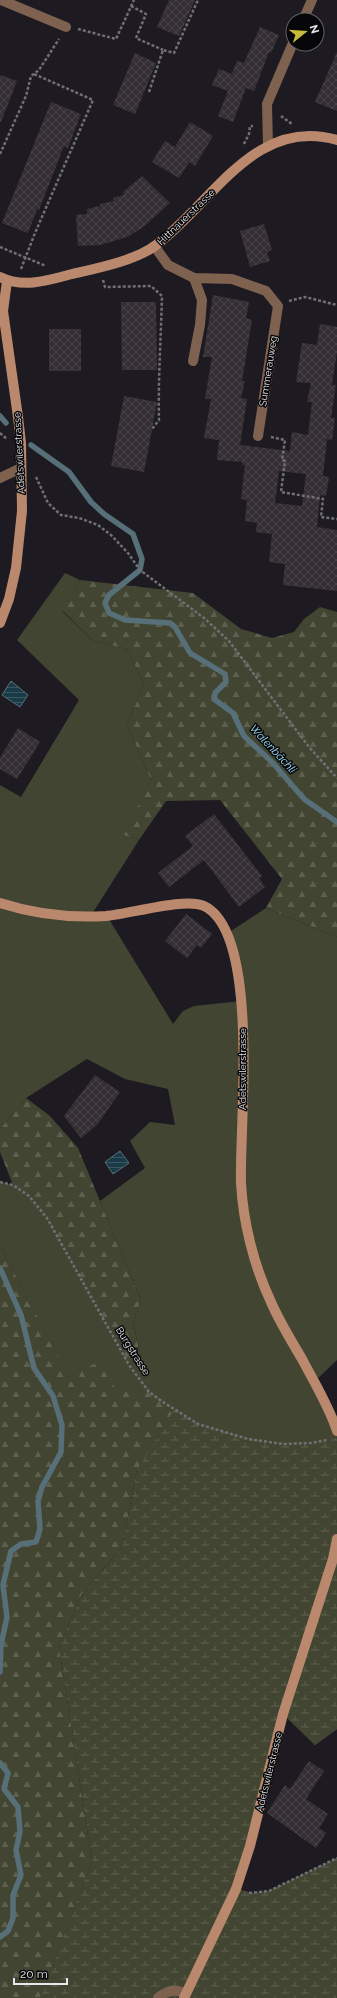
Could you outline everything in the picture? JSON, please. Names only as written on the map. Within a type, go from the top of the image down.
[{"type":"street","points":[[1,0],[66,27]]},
{"type":"street","points":[[307,12],[312,0]]},
{"type":"street","points":[[268,146],[267,104],[289,52]]},
{"type":"street","name":"Hittnauerstrasse","points":[[4,279],[36,283],[118,263],[155,247],[184,222],[238,165],[268,146],[298,137],[327,137],[337,140]]},
{"type":"street","points":[[155,247],[168,265],[194,278],[232,279],[266,291],[278,306]]},
{"type":"street","points":[[193,361],[200,325],[202,300],[194,278]]},
{"type":"street","name":"Adetswilerstrasse","points":[[0,623],[9,600],[20,541],[22,468],[18,417],[3,311],[4,279]]},
{"type":"street","name":"Summerauweg","points":[[258,436],[278,306]]},
{"type":"street","points":[[0,478],[22,468]]},
{"type":"street","name":"Adetswilerstrasse","points":[[0,903],[43,914],[90,917],[130,913],[191,902],[202,905],[214,911],[222,922],[228,933],[236,963],[242,1001],[244,1057],[241,1184],[248,1228],[259,1272],[271,1302],[328,1408],[334,1435]]},
{"type":"street","name":"Adetswilerstrasse","points":[[185,1995],[236,1889],[250,1846],[283,1714],[333,1559],[337,1539]]},
{"type":"street","points":[[158,1998],[168,1990],[177,1990],[185,1995]]},
{"type":"path","points":[[0,154],[26,96],[31,76],[39,70],[66,27],[90,31],[116,39],[134,0]]},
{"type":"path","points":[[131,6],[146,14],[136,38],[163,50],[174,53],[198,0]]},
{"type":"path","points":[[148,92],[163,50]]},
{"type":"path","points":[[26,256],[93,100],[34,74]]},
{"type":"path","points":[[241,147],[249,134],[250,126],[268,122],[282,116],[286,121],[298,125]]},
{"type":"path","points":[[0,247],[51,267]]},
{"type":"path","points":[[99,268],[105,287],[151,286],[162,296],[161,356],[158,377],[159,420],[152,429]]},
{"type":"path","points":[[278,306],[298,297],[305,297],[337,305]]},
{"type":"path","points":[[0,433],[4,438]]},
{"type":"path","points":[[269,437],[285,440],[282,460],[285,460],[281,492],[323,499],[320,517],[337,519]]},
{"type":"path","points":[[39,482],[48,503],[61,515],[79,518],[102,528],[128,553],[140,570],[204,618],[228,641],[309,747],[337,778]]},
{"type":"path","name":"Burgstrasse","points":[[0,1182],[13,1185],[29,1196],[47,1218],[130,1365],[150,1392],[163,1402],[198,1424],[248,1439],[283,1444],[312,1443],[334,1435]]},
{"type":"path","points":[[236,1889],[252,1893],[269,1891],[337,1858]]},
{"type":"green space","points":[[65,573],[80,580],[63,612],[93,641],[127,649],[144,684],[127,725],[151,780],[125,835],[139,840],[90,917],[107,916],[173,1024],[183,1011],[194,1006],[241,1001],[228,933],[266,908],[337,937],[337,1360],[314,1382],[337,1431],[337,1729],[315,1745],[283,1714],[237,1889],[252,1893],[269,1891],[337,1858],[337,1998],[40,1998],[92,1861],[149,1392],[117,1392],[69,1378],[0,1246],[0,1182],[13,1185],[29,1196],[47,1218],[129,1365],[141,1358],[133,1322],[141,1300],[100,1201],[145,1168],[130,1141],[150,1122],[175,1125],[168,1089],[125,1079],[87,1059],[26,1098],[0,1129],[0,785],[21,797],[79,700],[17,640]]},
{"type":"green space","points":[[80,580],[193,593],[241,629],[272,638],[294,632],[304,619],[320,607],[337,612],[337,937],[266,908],[282,879],[220,800],[166,801],[139,840],[124,835],[151,780],[127,725],[144,684],[127,649],[93,641],[63,611]]},
{"type":"green space","points":[[26,1098],[50,1116],[78,1148],[141,1300],[133,1322],[141,1358],[129,1365],[47,1218],[29,1196],[13,1185],[0,1152],[0,1129]]},
{"type":"green space","points":[[0,1246],[69,1377],[100,1361],[117,1392],[149,1392],[174,1410],[137,1470],[122,1547],[82,1594],[59,1646],[92,1861],[40,1998],[0,1998]]},
{"type":"green space","points":[[174,1410],[213,1428],[233,1435],[253,1439],[294,1443],[337,1438],[337,1729],[315,1745],[283,1714],[237,1889],[252,1893],[269,1891],[337,1858],[337,1998],[40,1998],[92,1861],[59,1646],[82,1594],[122,1547],[137,1470]]},
{"type":"water","points":[[11,681],[28,695],[20,707],[2,695]]},
{"type":"water","points":[[120,1151],[129,1163],[113,1174],[105,1162]]},
{"type":"building","points":[[169,0],[195,0],[179,36],[157,27]]},
{"type":"building","points":[[260,27],[279,35],[271,53],[269,52],[254,91],[246,88],[233,122],[218,116],[228,91],[212,85],[219,69],[232,74],[237,61],[244,63]]},
{"type":"building","points":[[337,52],[337,111],[315,102]]},
{"type":"building","points":[[135,53],[156,63],[135,114],[113,105]]},
{"type":"building","points":[[0,75],[17,81],[1,122],[0,122]]},
{"type":"building","points":[[51,102],[81,114],[68,148],[64,146],[39,210],[37,209],[28,233],[2,223]]},
{"type":"building","points":[[190,122],[213,136],[195,166],[189,162],[179,178],[152,162],[165,141],[175,147]]},
{"type":"building","points":[[142,176],[170,203],[142,228],[127,237],[100,245],[78,246],[76,215],[87,214],[87,209],[114,201],[113,198],[124,195],[123,192]]},
{"type":"building","points":[[264,224],[272,250],[267,252],[270,261],[250,267],[240,231]]},
{"type":"building","points":[[213,295],[249,302],[246,318],[252,320],[242,381],[245,381],[241,398],[247,399],[240,445],[290,451],[292,432],[308,435],[312,402],[307,402],[311,383],[296,382],[302,343],[317,345],[320,324],[337,327],[337,351],[332,385],[336,385],[331,418],[335,418],[332,440],[327,439],[323,476],[329,477],[326,496],[320,495],[317,527],[337,530],[337,591],[283,585],[285,564],[269,562],[272,534],[256,532],[257,523],[245,521],[247,500],[241,499],[245,465],[242,465],[242,462],[217,460],[219,440],[204,438],[211,399],[205,399],[212,357],[203,357]],"holes":[[[279,471],[306,474],[302,506],[275,503]]]},
{"type":"building","points":[[121,302],[156,302],[157,370],[122,370]]},
{"type":"building","points":[[49,329],[81,329],[81,371],[49,371]]},
{"type":"building","points":[[124,396],[157,402],[144,472],[111,466]]},
{"type":"building","points":[[18,728],[40,742],[17,779],[0,769],[0,758]]},
{"type":"building","points":[[214,814],[262,876],[259,878],[265,887],[239,907],[204,860],[169,887],[158,873],[193,846],[185,836]]},
{"type":"building","points":[[186,914],[212,934],[201,948],[197,945],[187,958],[165,941]]},
{"type":"building","points":[[95,1075],[120,1092],[97,1125],[81,1138],[64,1116]]},
{"type":"building","points":[[309,1761],[324,1771],[306,1799],[328,1814],[319,1828],[326,1833],[316,1848],[267,1813],[285,1785],[290,1789]]},
{"type":"waterway","name":"Walenbächli","points":[[0,416],[6,423]]},
{"type":"waterway","name":"Walenbächli","points":[[31,445],[69,472],[91,502],[104,514],[133,534],[142,559],[140,570],[109,595],[105,603],[109,613],[125,620],[170,623],[175,627],[190,653],[225,674],[226,682],[215,693],[214,699],[233,713],[244,736],[272,762],[304,799],[337,822]]},
{"type":"waterway","points":[[0,1268],[21,1315],[34,1368],[53,1396],[62,1425],[61,1452],[42,1487],[38,1501],[40,1529],[36,1542],[21,1544],[11,1551],[3,1585],[7,1617],[1,1645],[0,1672]]},
{"type":"waterway","points":[[0,1763],[8,1773],[4,1789],[18,1807],[20,1832],[16,1850],[21,1875],[13,1895],[13,1918],[8,1931],[0,1937]]}]
